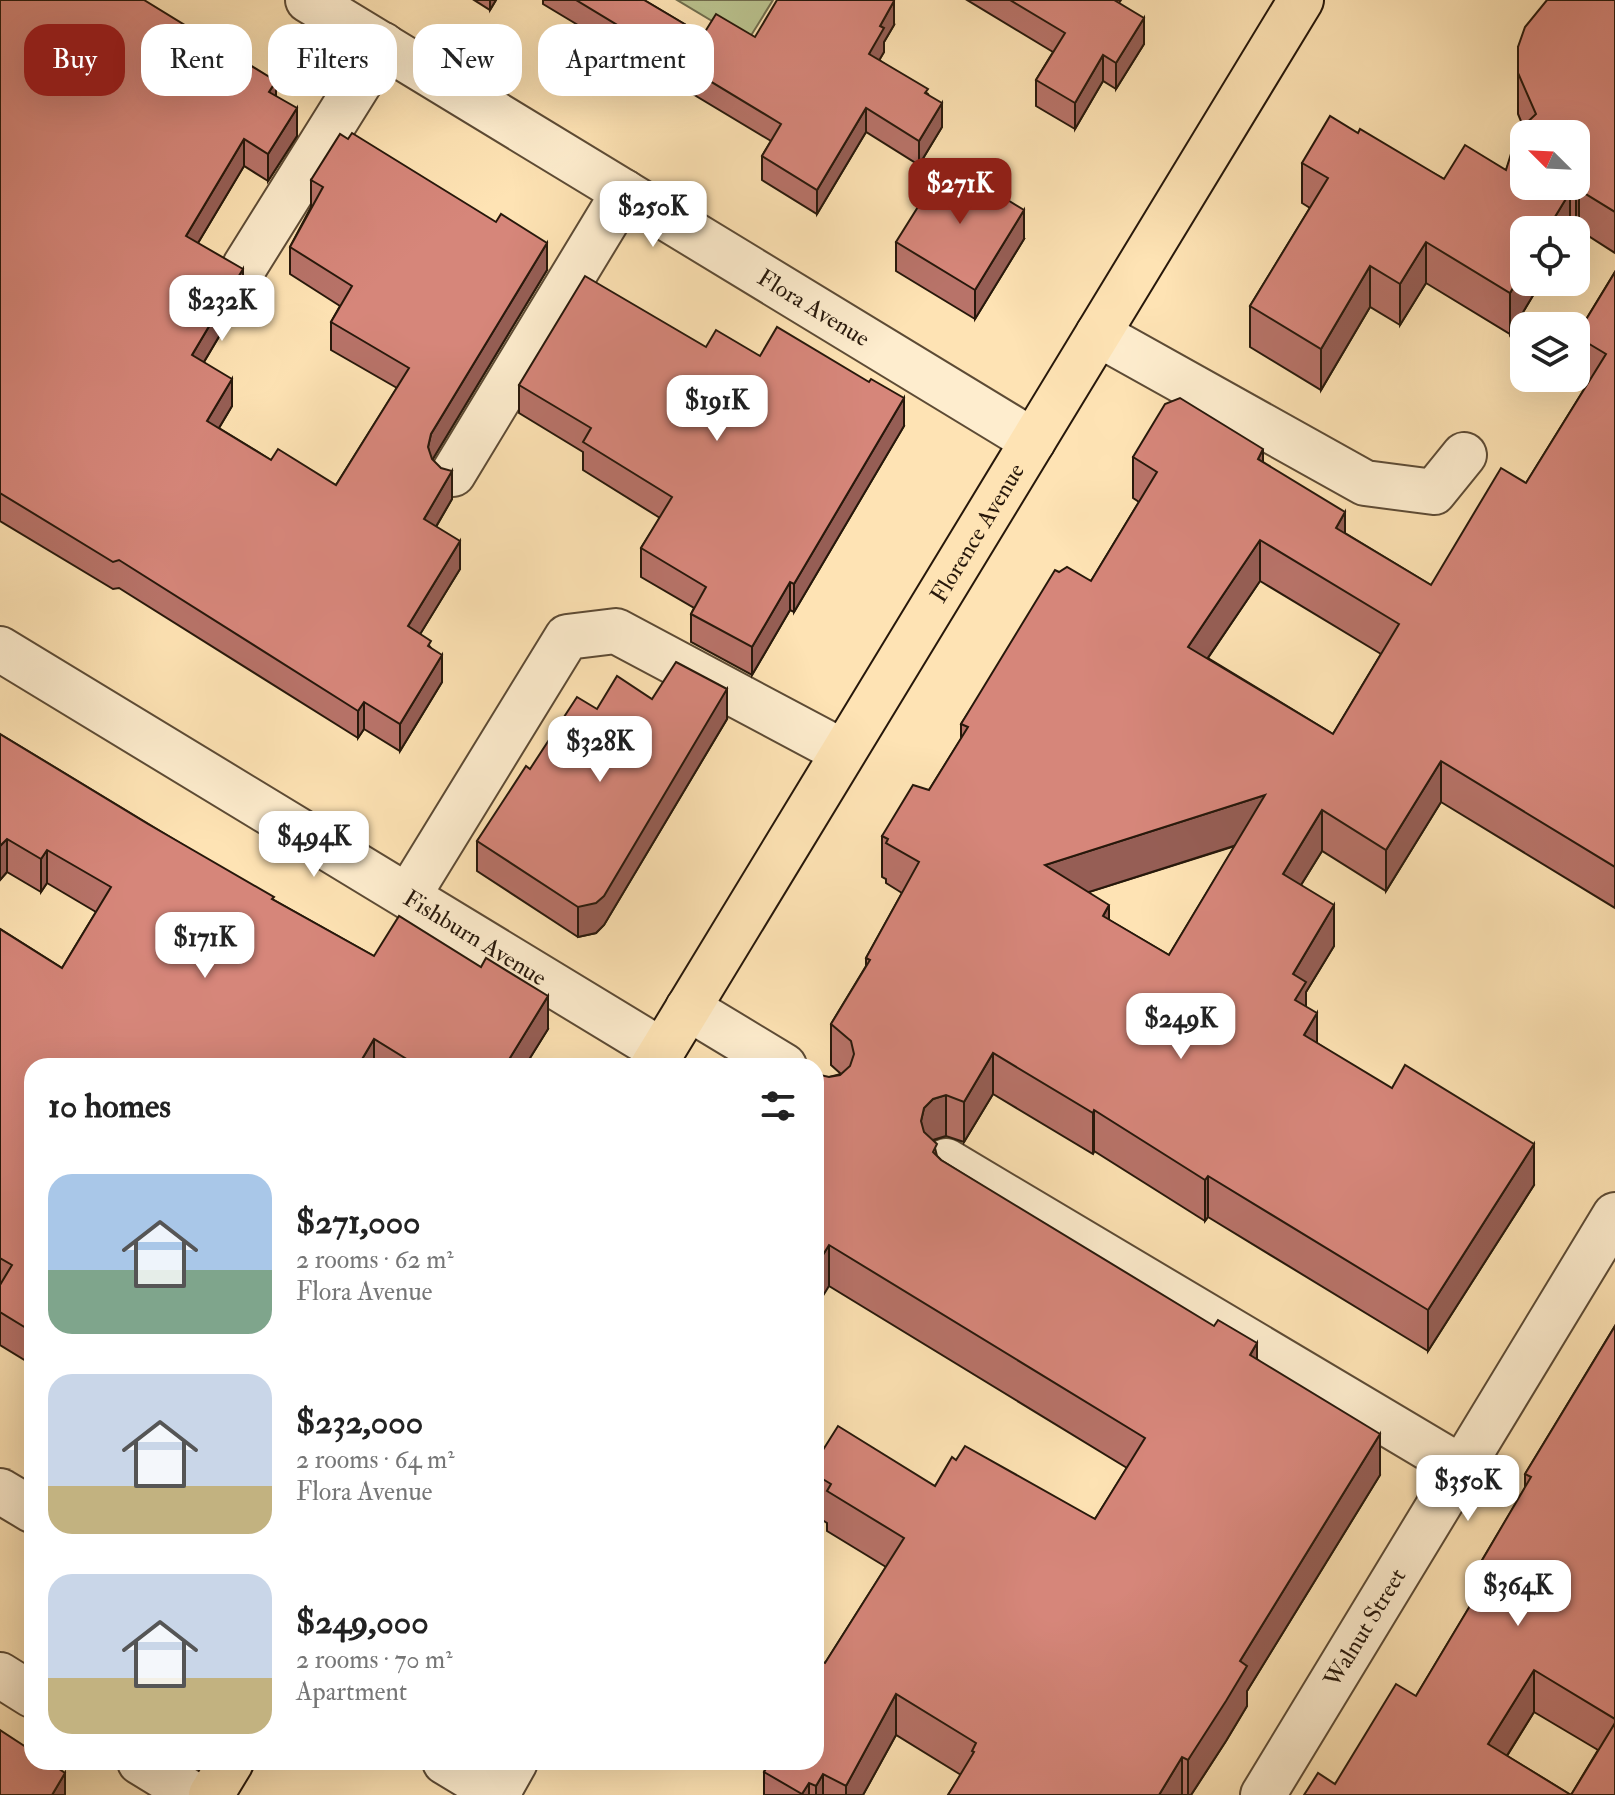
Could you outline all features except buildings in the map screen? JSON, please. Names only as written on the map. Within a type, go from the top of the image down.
[{"type":"main road","name":"Florence Avenue","points":[[658,1058],[1301,0]]},
{"type":"main road","points":[[211,1795],[226,1770]]},
{"type":"street","name":"Flora Avenue","points":[[308,0],[348,24]]},
{"type":"street","name":"Flora Avenue","points":[[397,54],[1033,441]]},
{"type":"street","points":[[245,266],[351,96]]},
{"type":"street","points":[[453,474],[624,192]]},
{"type":"street","points":[[1098,334],[1365,483],[1434,492],[1464,455]]},
{"type":"street","points":[[408,896],[567,637],[616,631],[843,752]]},
{"type":"street","name":"Fishburn Avenue","points":[[0,649],[408,896],[658,1058]]},
{"type":"street","points":[[688,1008],[771,1058]]},
{"type":"street","points":[[946,1161],[1462,1468]]},
{"type":"street","name":"Walnut Street","points":[[1263,1795],[1615,1215]]},
{"type":"street","points":[[0,1491],[24,1505]]},
{"type":"street","points":[[0,1675],[24,1690]]},
{"type":"street","points":[[153,1770],[194,1795]]},
{"type":"street","points":[[466,1770],[504,1784]]},
{"type":"green space","points":[[677,0],[773,0],[747,42]]}]
